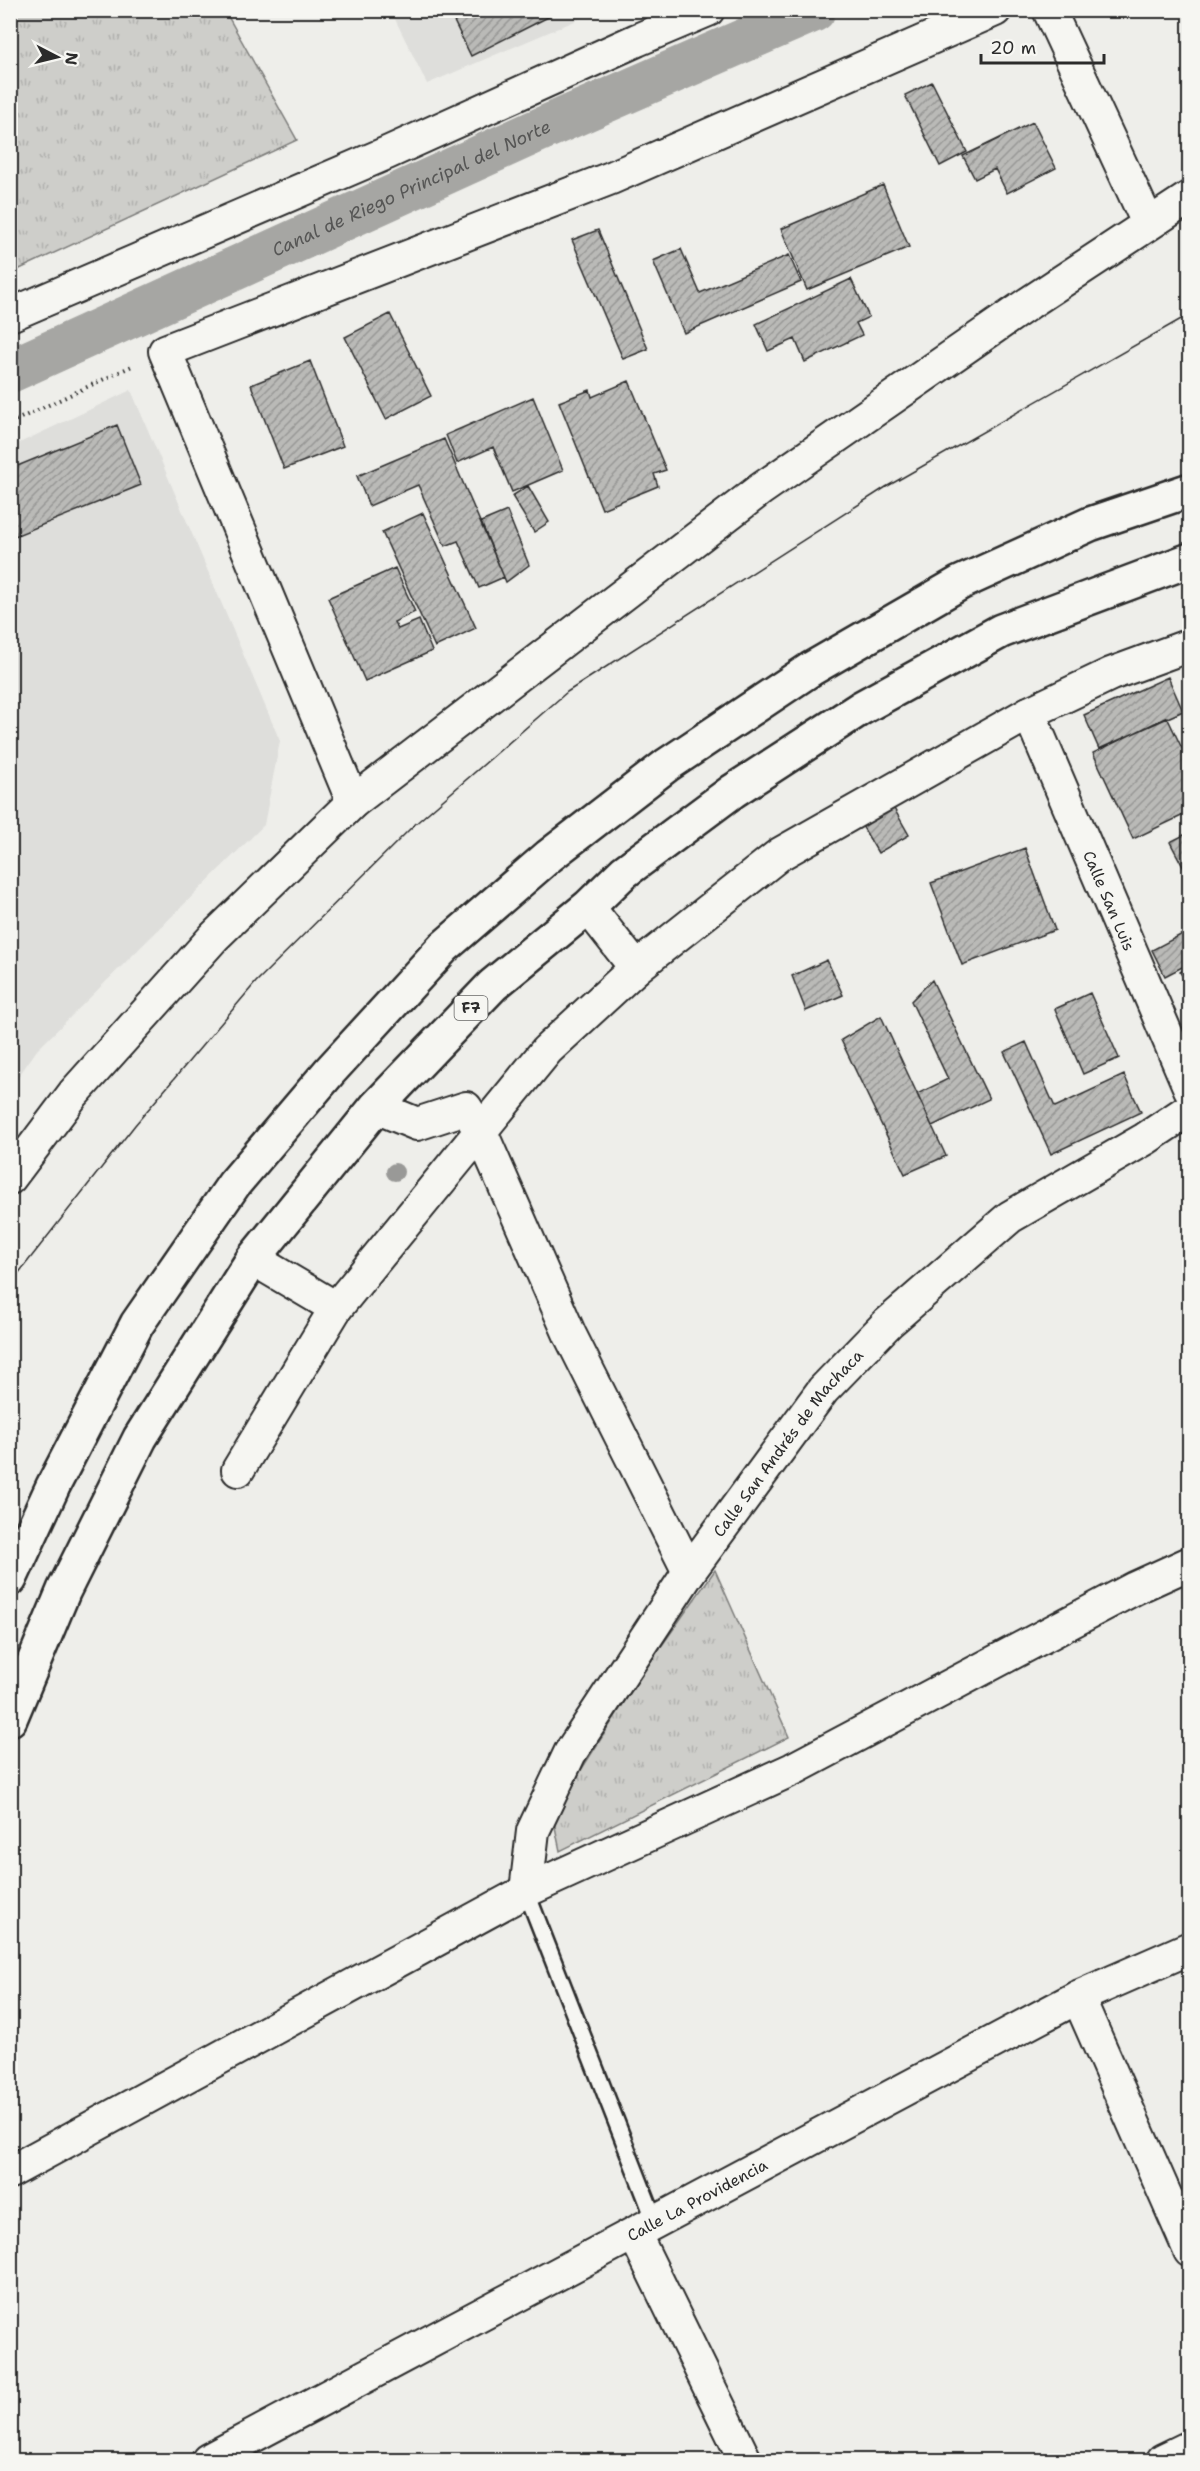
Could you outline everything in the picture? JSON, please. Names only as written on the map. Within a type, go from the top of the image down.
[{"type":"highway","points":[[10,1579],[52,1486],[137,1324],[234,1184],[330,1071],[444,947],[549,856],[667,765],[811,669],[960,583],[1090,524],[1190,490]]},
{"type":"highway","name":"F7","points":[[10,1719],[64,1590],[140,1438],[253,1259],[376,1107],[493,985],[588,907],[624,872],[733,791],[861,708],[1001,632],[1190,560]]},
{"type":"street","points":[[10,315],[387,153],[708,10]]},
{"type":"street","points":[[353,802],[165,351],[612,178],[995,10]]},
{"type":"street","points":[[1049,10],[1148,223]]},
{"type":"street","points":[[10,1178],[74,1093],[198,954],[353,802],[761,489],[1029,303],[1190,197]]},
{"type":"street","points":[[238,1470],[336,1308],[547,1050],[636,968],[780,854],[1029,713],[1111,674],[1190,645]]},
{"type":"street","name":"Calle San Luis","points":[[1029,713],[1190,1089]]},
{"type":"street","points":[[588,907],[636,968]]},
{"type":"street","points":[[376,1107],[417,1124],[466,1108],[481,1132],[570,1335],[689,1572]]},
{"type":"street","name":"Calle San Andrés de Machaca","points":[[526,1891],[533,1831],[570,1753],[689,1572],[823,1390],[888,1323],[1010,1217],[1145,1139],[1190,1109]]},
{"type":"street","points":[[253,1259],[336,1308]]},
{"type":"street","points":[[10,2172],[526,1891],[793,1769],[1135,1588],[1190,1563]]},
{"type":"street","name":"Calle La Providencia","points":[[208,2460],[1078,1997],[1190,1948]]},
{"type":"street","points":[[1078,1997],[1190,2251]]},
{"type":"street","points":[[645,2228],[744,2460]]},
{"type":"street","points":[[1163,2460],[1190,2447]]},
{"type":"lane","points":[[526,1891],[645,2228]]},
{"type":"path","points":[[10,423],[165,351]]},
{"type":"shaded area","points":[[391,11],[598,11],[427,84]]},
{"type":"shaded area","points":[[131,390],[280,741],[264,825],[37,1050],[11,1087],[11,447]]},
{"type":"green space","points":[[10,11],[225,11],[297,140],[11,273]]},
{"type":"green space","points":[[715,1570],[789,1737],[560,1851],[554,1822],[576,1778],[646,1668]]},
{"type":"building","points":[[455,10],[562,10],[471,56],[450,13]]},
{"type":"building","points":[[932,82],[967,152],[940,166],[905,95]]},
{"type":"building","points":[[1033,122],[1056,168],[1007,193],[995,169],[975,179],[963,156]]},
{"type":"building","points":[[883,185],[909,247],[807,290],[781,229]]},
{"type":"building","points":[[598,230],[648,349],[623,359],[572,240]]},
{"type":"building","points":[[681,249],[700,293],[789,255],[801,282],[684,333],[653,261]]},
{"type":"building","points":[[851,279],[869,317],[856,323],[862,335],[805,362],[795,339],[768,351],[756,324]]},
{"type":"building","points":[[390,314],[431,396],[386,419],[345,337]]},
{"type":"building","points":[[310,361],[343,446],[284,469],[251,385]]},
{"type":"building","points":[[629,381],[666,470],[654,474],[658,486],[602,509],[559,402],[590,390],[592,397]]},
{"type":"building","points":[[533,397],[563,470],[512,492],[493,447],[457,463],[446,435]]},
{"type":"building","points":[[117,425],[141,485],[10,538],[10,469]]},
{"type":"building","points":[[444,439],[504,577],[479,588],[458,541],[445,546],[418,485],[369,506],[357,476]]},
{"type":"building","points":[[528,486],[549,522],[534,532],[512,496]]},
{"type":"building","points":[[507,511],[529,565],[506,582],[481,522]]},
{"type":"building","points":[[423,513],[476,628],[435,647],[382,532]]},
{"type":"building","points":[[395,568],[415,612],[394,622],[398,629],[419,620],[432,651],[365,681],[328,598]]},
{"type":"building","points":[[1168,677],[1183,711],[1099,749],[1084,715]]},
{"type":"building","points":[[1167,717],[1190,765],[1190,812],[1133,839],[1093,753]]},
{"type":"building","points":[[892,805],[909,835],[878,853],[861,824]]},
{"type":"building","points":[[1190,832],[1190,880],[1170,842]]},
{"type":"building","points":[[1025,848],[1055,930],[962,965],[931,883]]},
{"type":"building","points":[[1190,930],[1190,963],[1165,976],[1152,950]]},
{"type":"building","points":[[827,960],[843,995],[806,1011],[792,976]]},
{"type":"building","points":[[1190,966],[1190,989],[1180,972]]},
{"type":"building","points":[[932,980],[989,1099],[932,1126],[917,1094],[948,1079],[911,1001]]},
{"type":"building","points":[[1090,993],[1119,1058],[1083,1074],[1055,1009]]},
{"type":"building","points":[[881,1016],[946,1156],[905,1174],[841,1040]]},
{"type":"building","points":[[1026,1042],[1055,1107],[1124,1075],[1141,1112],[1051,1154],[1004,1052]]},
{"type":"waterway","name":"Canal de Riego Principal del Norte","points":[[10,371],[537,131],[814,10]]},
{"type":"tram line","points":[[10,1284],[135,1125],[256,982],[413,826],[567,692],[886,487],[1190,314]]}]
